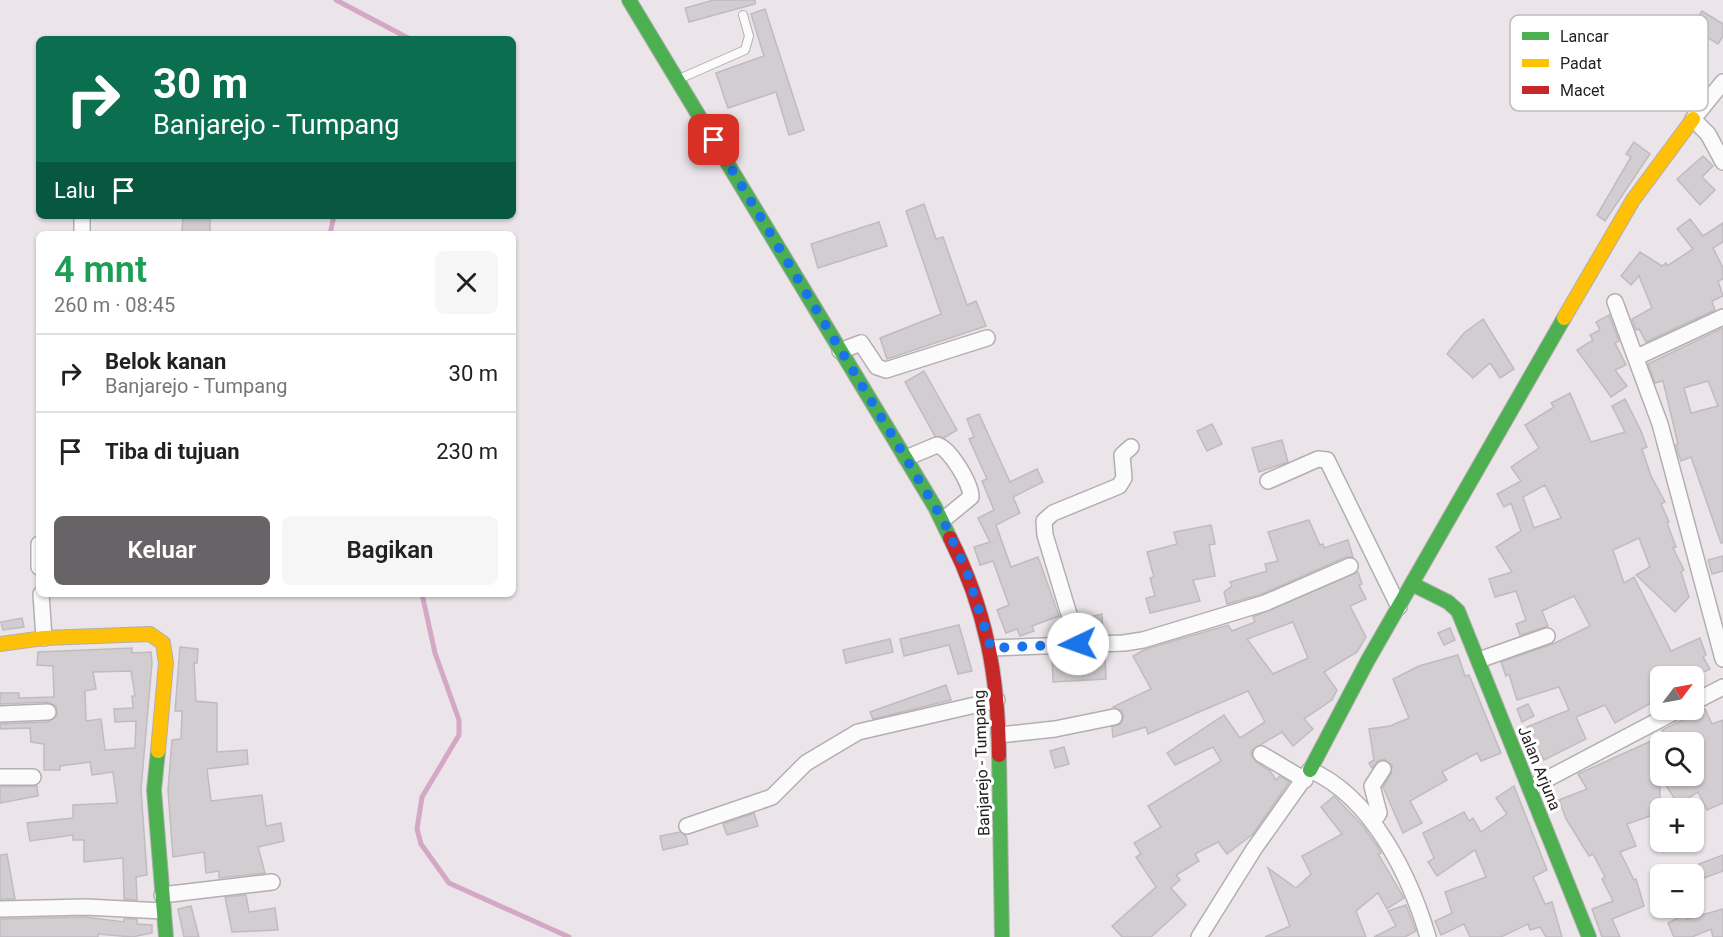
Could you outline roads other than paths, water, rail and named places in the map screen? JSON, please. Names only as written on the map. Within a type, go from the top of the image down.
[{"type":"street","name":"Banjarejo - Tumpang","points":[[629,0],[943,520],[969,579],[991,648],[997,700],[1002,937]]},
{"type":"street","points":[[1708,107],[1723,82]]},
{"type":"street","points":[[1199,937],[1254,849],[1312,775],[1399,607],[1633,200],[1698,124],[1706,111]]},
{"type":"street","points":[[1698,124],[1723,162]]},
{"type":"street","points":[[1615,302],[1660,424],[1723,659]]},
{"type":"street","points":[[1637,357],[1723,317]]},
{"type":"street","points":[[840,351],[861,343],[877,367],[886,370],[987,338]]},
{"type":"street","points":[[906,458],[937,446],[946,449],[955,462],[971,490],[971,497],[943,520]]},
{"type":"street","points":[[1078,644],[1045,535],[1044,521],[1051,514],[1119,486],[1124,478],[1122,454],[1131,447]]},
{"type":"street","points":[[1268,481],[1318,459],[1327,460],[1399,607]]},
{"type":"street","points":[[991,648],[1125,643],[1160,635],[1265,603],[1350,566]]},
{"type":"street","name":"Jalan Arjuna","points":[[1414,584],[1458,611],[1589,937]]},
{"type":"street","points":[[41,597],[44,638]]},
{"type":"street","points":[[0,644],[44,638],[150,634],[163,642],[166,663],[154,790],[166,937]]},
{"type":"street","points":[[1479,660],[1547,636]]},
{"type":"street","points":[[1704,697],[1723,687]]},
{"type":"street","points":[[687,826],[756,804],[772,796],[787,785],[806,763],[858,732],[997,700]]},
{"type":"street","points":[[0,714],[48,712]]},
{"type":"street","points":[[999,735],[1055,729],[1114,717]]},
{"type":"street","points":[[1530,788],[1659,720]]},
{"type":"street","points":[[1261,754],[1336,785],[1373,822],[1398,862],[1421,912],[1428,937]]},
{"type":"street","points":[[1373,822],[1379,813],[1372,786],[1383,769]]},
{"type":"street","points":[[0,777],[33,777]]},
{"type":"street","points":[[162,895],[272,882]]},
{"type":"street","points":[[0,909],[86,908],[163,911]]},
{"type":"lane","points":[[678,80],[742,53],[748,42],[743,15]]},
{"type":"waterway","points":[[336,0],[404,36]]},
{"type":"waterway","points":[[331,231],[333,219]]},
{"type":"waterway","points":[[423,597],[435,653],[459,720],[459,735],[422,797],[417,829],[421,844],[449,883],[569,937]]}]
